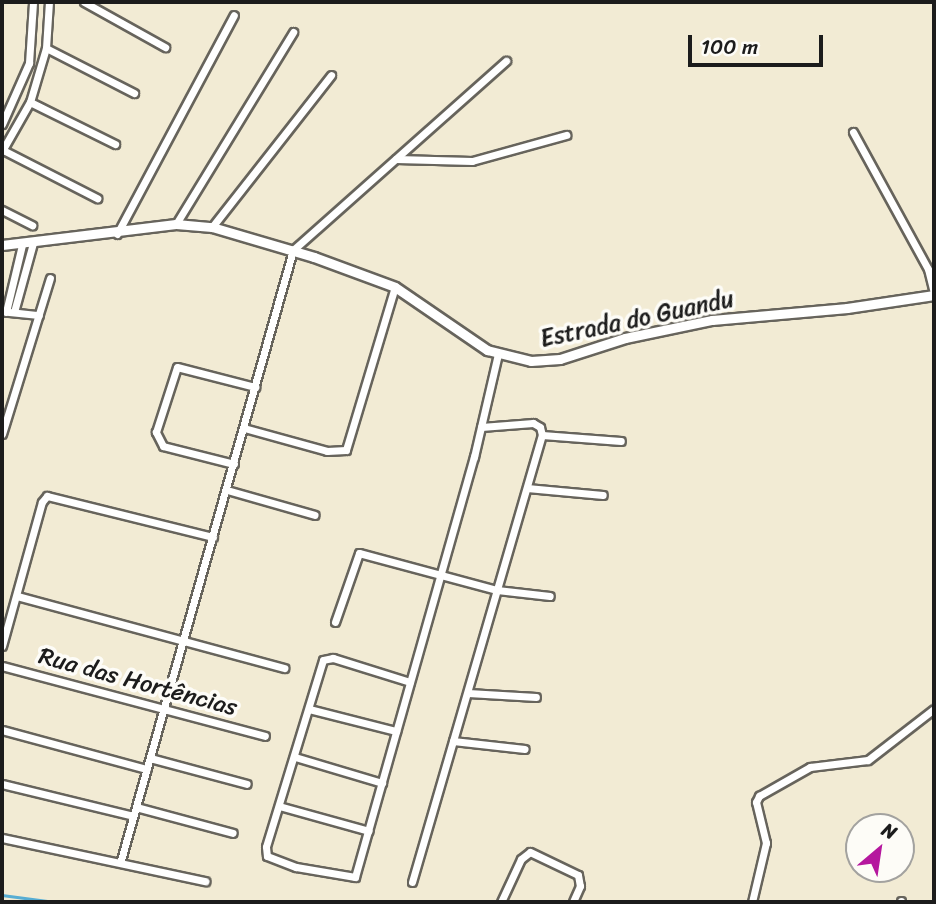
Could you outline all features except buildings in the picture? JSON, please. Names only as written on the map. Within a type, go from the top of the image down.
[{"type":"street","points":[[2,124],[29,63],[33,2]]},
{"type":"street","points":[[49,2],[46,48],[30,102],[2,150],[97,198]]},
{"type":"street","points":[[84,2],[165,47]]},
{"type":"street","points":[[117,234],[234,15]]},
{"type":"street","points":[[176,224],[293,32]]},
{"type":"street","points":[[46,48],[134,93]]},
{"type":"street","points":[[121,860],[293,250],[506,61]]},
{"type":"street","points":[[212,227],[331,75]]},
{"type":"street","points":[[30,102],[115,144]]},
{"type":"street","points":[[853,132],[928,269],[934,294]]},
{"type":"street","points":[[396,159],[472,161],[566,135]]},
{"type":"street","points":[[2,210],[32,226]]},
{"type":"street","name":"Estrada do Guandu","points":[[2,245],[117,234],[176,224],[212,227],[293,250],[395,287],[498,354],[549,360],[625,338],[712,320],[847,308],[934,294]]},
{"type":"street","points":[[7,312],[33,243]]},
{"type":"street","points":[[7,312],[22,244]]},
{"type":"street","points":[[2,434],[50,278]]},
{"type":"street","points":[[244,428],[327,451],[346,450],[395,287]]},
{"type":"street","points":[[7,312],[38,315]]},
{"type":"street","points":[[410,682],[326,658],[266,854],[296,867],[355,877],[441,574],[498,354]]},
{"type":"street","points":[[234,464],[156,441],[175,368],[255,387]]},
{"type":"street","points":[[412,882],[541,435],[540,427],[533,423],[481,427]]},
{"type":"street","points":[[541,435],[621,441]]},
{"type":"street","points":[[527,488],[603,495]]},
{"type":"street","points":[[227,490],[315,515]]},
{"type":"street","points":[[2,646],[42,502],[47,496],[213,537]]},
{"type":"street","points":[[335,622],[357,554],[497,590],[550,596]]},
{"type":"street","points":[[17,596],[284,668]]},
{"type":"street","name":"Rua das Hortências","points":[[2,666],[265,736]]},
{"type":"street","points":[[468,693],[536,697]]},
{"type":"street","points":[[309,709],[396,732]]},
{"type":"street","points":[[752,902],[766,843],[757,808],[761,793],[796,773],[818,765],[868,760],[934,709]]},
{"type":"street","points":[[2,730],[147,769]]},
{"type":"street","points":[[453,741],[526,749]]},
{"type":"street","points":[[295,757],[382,783]]},
{"type":"street","points":[[150,758],[247,784]]},
{"type":"street","points":[[2,783],[133,816]]},
{"type":"street","points":[[279,806],[369,831]]},
{"type":"street","points":[[136,807],[233,832]]},
{"type":"street","points":[[2,838],[97,861],[121,860],[205,881]]},
{"type":"street","points":[[501,902],[521,859],[530,852],[578,875],[580,886],[573,902]]},
{"type":"waterway","points":[[2,895],[55,902]]}]
